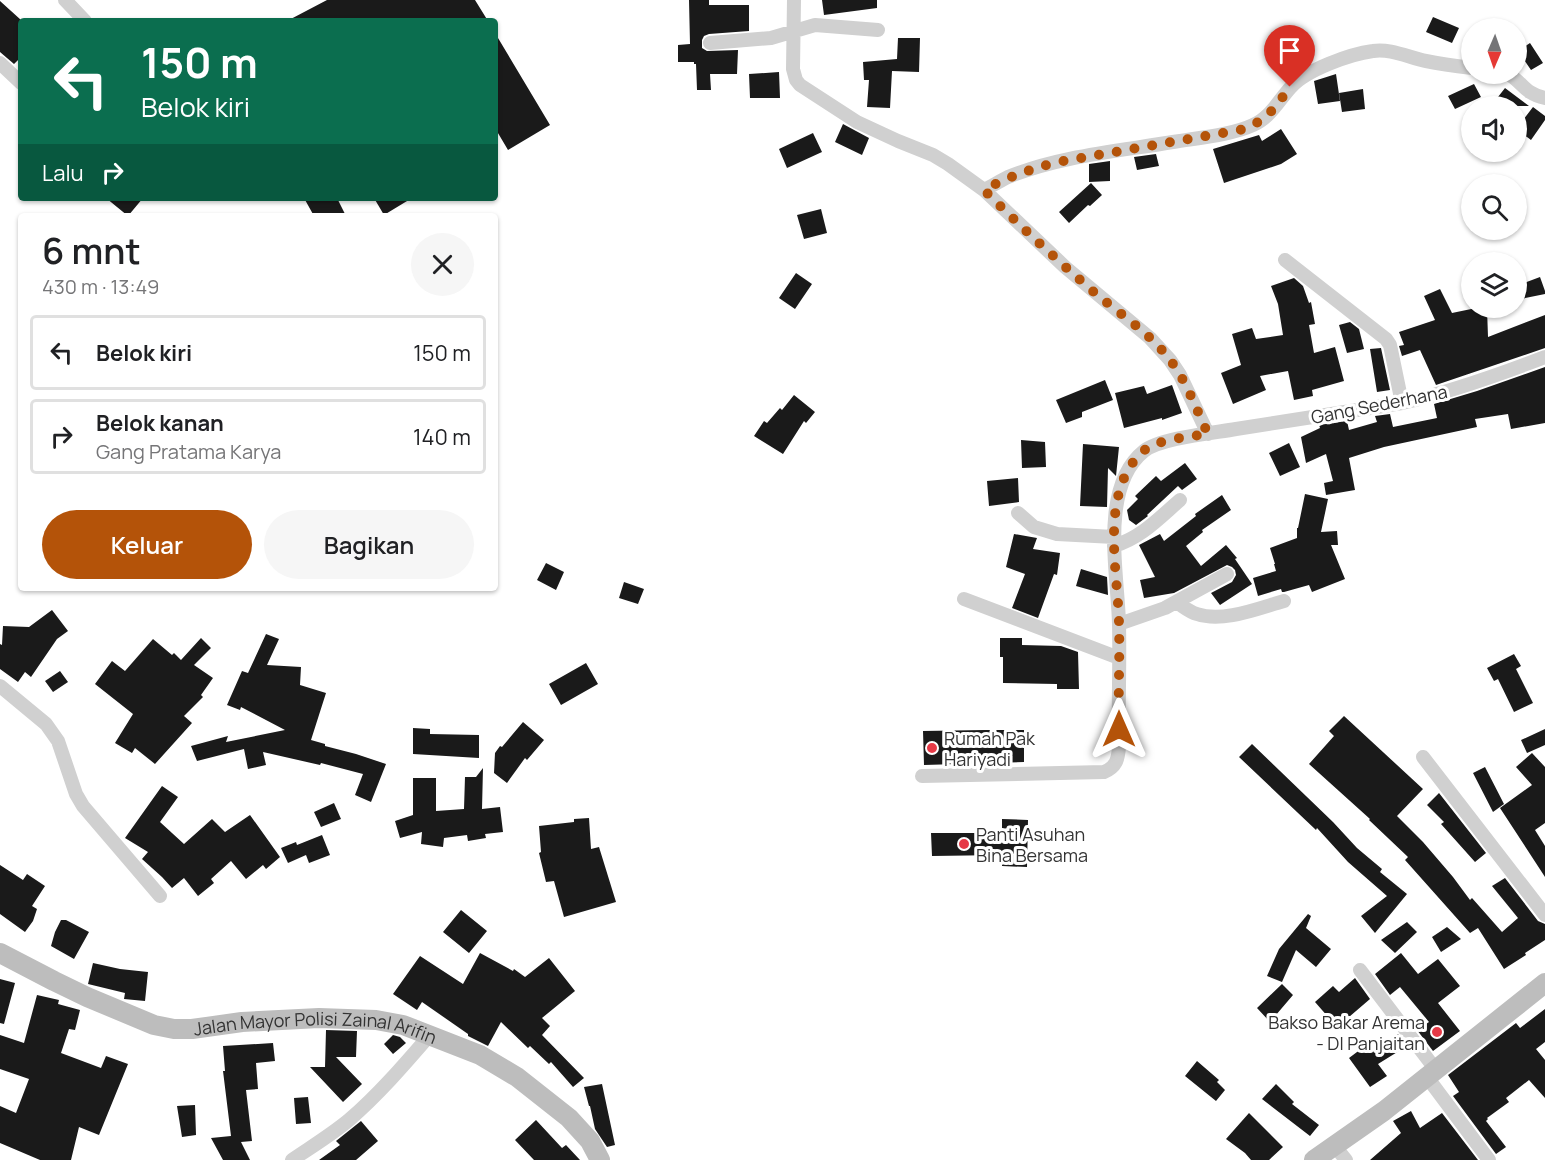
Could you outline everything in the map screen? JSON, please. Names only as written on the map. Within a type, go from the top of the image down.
[{"type":"main road","name":"Jalan Mayor Polisi Zainal Arifin","points":[[0,953],[70,989],[154,1025],[174,1029],[319,1018],[376,1020],[403,1025],[480,1055],[517,1077],[569,1118],[590,1141],[600,1160]]},
{"type":"main road","points":[[1314,1160],[1340,1153],[1384,1111],[1545,983]]},
{"type":"street","points":[[64,0],[82,18]]},
{"type":"street","points":[[794,0],[793,69],[796,81],[857,122],[940,159],[984,190],[1065,267],[1150,338],[1180,375],[1208,434]]},
{"type":"street","points":[[710,43],[771,38],[814,25],[878,30]]},
{"type":"street","points":[[984,190],[1007,178],[1058,162],[1240,130],[1254,125],[1270,114],[1290,87],[1299,79],[1331,63],[1370,51],[1389,51],[1426,61],[1461,66]]},
{"type":"street","points":[[0,63],[18,80]]},
{"type":"street","points":[[1521,84],[1528,92],[1545,98]]},
{"type":"street","points":[[1285,260],[1386,339],[1402,403]]},
{"type":"street","name":"Gang Sederhana","points":[[922,776],[1104,772],[1116,764],[1118,758],[1119,624],[1114,541],[1117,504],[1125,476],[1144,450],[1161,442],[1430,397],[1545,357]]},
{"type":"street","points":[[1018,513],[1034,527],[1057,534],[1114,541],[1133,539],[1180,500]]},
{"type":"street","points":[[1119,624],[1176,602],[1227,574]]},
{"type":"street","points":[[964,599],[1119,658]]},
{"type":"street","points":[[1176,602],[1194,614],[1208,617],[1223,616],[1284,601]]},
{"type":"street","points":[[0,686],[46,724],[58,741],[76,794],[83,806],[160,896]]},
{"type":"street","points":[[1423,757],[1545,915]]},
{"type":"street","points":[[1360,970],[1489,1160]]},
{"type":"street","points":[[292,1160],[350,1119],[429,1036]]},
{"type":"building","points":[[327,0],[475,0],[486,18],[293,18]]},
{"type":"building","points":[[689,0],[709,0],[709,5],[749,5],[749,31],[709,34],[702,40],[702,48],[707,51],[738,50],[737,74],[710,74],[711,90],[697,90],[694,62],[678,62],[678,45],[690,44]]},
{"type":"building","points":[[822,0],[877,0],[877,8],[824,15]]},
{"type":"building","points":[[0,1],[19,18],[18,60],[14,64],[0,52]]},
{"type":"building","points":[[1433,17],[1459,28],[1452,43],[1426,32]]},
{"type":"building","points":[[498,38],[550,125],[508,150],[498,133]]},
{"type":"building","points":[[898,38],[920,38],[919,72],[892,71],[890,108],[867,107],[869,80],[864,80],[863,62],[897,59]]},
{"type":"building","points":[[1530,43],[1543,63],[1531,70],[1527,64],[1527,45]]},
{"type":"building","points":[[779,72],[780,98],[750,98],[749,74]]},
{"type":"building","points":[[1336,74],[1340,101],[1318,104],[1314,81]]},
{"type":"building","points":[[1474,84],[1480,96],[1461,96],[1461,106],[1455,109],[1448,96]]},
{"type":"building","points":[[1505,88],[1516,96],[1499,96]]},
{"type":"building","points":[[1363,89],[1365,109],[1342,112],[1339,93]]},
{"type":"building","points":[[1533,107],[1545,116],[1545,120],[1531,140],[1527,137],[1527,115]]},
{"type":"building","points":[[843,124],[869,138],[862,155],[835,142]]},
{"type":"building","points":[[1281,129],[1297,154],[1281,164],[1224,183],[1213,149],[1259,135],[1262,141]]},
{"type":"building","points":[[813,133],[822,152],[787,168],[779,149]]},
{"type":"building","points":[[1156,154],[1159,166],[1137,170],[1134,157]]},
{"type":"building","points":[[1110,161],[1110,181],[1089,182],[1089,164]]},
{"type":"building","points":[[1091,183],[1102,195],[1069,223],[1059,212]]},
{"type":"building","points":[[110,201],[140,201],[130,213],[124,213]]},
{"type":"building","points":[[306,201],[338,201],[344,213],[312,213]]},
{"type":"building","points":[[376,201],[407,201],[387,213],[383,213]]},
{"type":"building","points":[[821,209],[827,233],[804,239],[797,215]]},
{"type":"building","points":[[796,273],[812,284],[795,309],[779,298]]},
{"type":"building","points":[[1540,277],[1545,294],[1527,298],[1527,282]]},
{"type":"building","points":[[1294,278],[1303,286],[1309,303],[1311,302],[1315,324],[1309,325],[1314,353],[1335,347],[1344,381],[1312,390],[1313,396],[1294,400],[1288,371],[1260,376],[1266,390],[1233,404],[1221,373],[1241,365],[1232,334],[1252,328],[1256,339],[1283,335],[1278,304],[1271,286]]},
{"type":"building","points":[[1440,289],[1452,313],[1461,311],[1461,318],[1487,318],[1488,337],[1545,315],[1545,348],[1436,385],[1420,350],[1402,356],[1399,346],[1404,345],[1399,332],[1435,320],[1424,296]]},
{"type":"building","points":[[1350,322],[1359,329],[1364,349],[1347,353],[1339,325]]},
{"type":"building","points":[[1381,348],[1390,390],[1377,392],[1370,349]]},
{"type":"building","points":[[1545,367],[1545,423],[1511,429],[1508,414],[1475,419],[1477,427],[1384,447],[1349,458],[1355,490],[1326,495],[1324,483],[1333,481],[1326,454],[1306,463],[1301,437],[1320,428],[1319,425],[1347,421],[1349,430],[1377,422],[1375,416],[1390,414],[1393,427],[1437,418],[1434,404]]},
{"type":"building","points":[[1105,380],[1113,400],[1082,412],[1082,417],[1066,423],[1056,400]]},
{"type":"building","points":[[1172,385],[1182,413],[1124,428],[1115,393],[1144,386],[1147,394]]},
{"type":"building","points":[[794,395],[815,412],[806,423],[804,421],[783,454],[754,436],[764,421],[767,423],[780,408],[782,410]]},
{"type":"building","points":[[1021,440],[1045,442],[1046,467],[1022,468]]},
{"type":"building","points":[[1289,443],[1300,467],[1280,476],[1269,453]]},
{"type":"building","points":[[1083,444],[1119,447],[1116,476],[1108,468],[1107,507],[1080,506]]},
{"type":"building","points":[[1185,463],[1197,479],[1182,490],[1178,486],[1136,525],[1129,520],[1127,510],[1138,499],[1135,496],[1156,476],[1161,481]]},
{"type":"building","points":[[1018,478],[1019,502],[989,506],[987,481]]},
{"type":"building","points":[[1305,494],[1328,499],[1321,532],[1337,531],[1338,545],[1331,545],[1345,579],[1312,592],[1309,585],[1284,592],[1281,589],[1258,596],[1253,578],[1276,571],[1270,548],[1297,538]]},
{"type":"building","points":[[1222,495],[1231,510],[1202,530],[1203,532],[1186,546],[1201,566],[1226,545],[1237,558],[1235,559],[1252,584],[1220,605],[1211,593],[1232,582],[1236,575],[1235,570],[1227,565],[1174,593],[1144,598],[1140,580],[1155,577],[1139,545],[1160,534],[1164,541],[1196,516],[1195,514]]},
{"type":"building","points":[[1014,534],[1037,538],[1033,549],[1060,553],[1057,575],[1054,574],[1038,618],[1012,608],[1025,574],[1006,567]]},
{"type":"building","points":[[546,563],[564,572],[556,590],[537,580]]},
{"type":"building","points":[[1081,569],[1107,577],[1108,595],[1076,586]]},
{"type":"building","points":[[624,582],[644,589],[638,604],[619,598]]},
{"type":"building","points":[[52,610],[68,631],[57,639],[31,677],[25,672],[18,682],[0,669],[3,626],[29,627]]},
{"type":"building","points":[[266,634],[279,639],[267,665],[301,667],[300,685],[326,693],[311,740],[386,764],[371,802],[355,795],[363,774],[321,763],[320,765],[263,752],[266,765],[248,769],[244,749],[197,761],[191,746],[228,736],[226,742],[285,730],[241,707],[240,710],[227,705],[242,671],[248,673]]},
{"type":"building","points":[[201,638],[211,648],[194,665],[213,678],[201,695],[203,697],[184,716],[192,723],[155,764],[135,748],[132,753],[115,743],[133,714],[95,684],[112,661],[125,671],[153,639],[181,660]]},
{"type":"building","points":[[1000,638],[1022,638],[1022,645],[1061,646],[1078,652],[1079,689],[1057,689],[1057,684],[1003,683]]},
{"type":"building","points":[[1514,654],[1521,666],[1516,669],[1533,703],[1514,712],[1498,679],[1494,681],[1487,668]]},
{"type":"building","points":[[586,663],[598,684],[561,705],[549,684]]},
{"type":"building","points":[[60,671],[68,682],[53,692],[45,681]]},
{"type":"building","points":[[1344,716],[1423,789],[1397,816],[1423,842],[1470,900],[1472,898],[1502,932],[1518,918],[1492,886],[1505,878],[1538,921],[1545,924],[1545,940],[1504,969],[1478,928],[1470,933],[1405,860],[1408,857],[1309,764],[1334,736],[1329,731]]},
{"type":"building","points":[[523,722],[544,740],[527,760],[525,758],[507,783],[494,773],[495,753]]},
{"type":"building","points":[[413,728],[430,729],[430,734],[479,735],[479,758],[413,754]]},
{"type":"building","points":[[1545,729],[1545,745],[1527,753],[1521,740]]},
{"type":"building","points":[[1024,730],[1024,762],[924,765],[923,731]]},
{"type":"building","points":[[1252,744],[1357,848],[1382,869],[1380,872],[1407,894],[1375,933],[1361,916],[1387,896],[1348,862],[1317,828],[1316,830],[1239,757]]},
{"type":"building","points":[[1532,753],[1545,767],[1545,823],[1535,830],[1545,846],[1545,877],[1500,808],[1532,785],[1516,767]]},
{"type":"building","points":[[1485,767],[1504,804],[1493,812],[1473,773]]},
{"type":"building","points":[[483,768],[482,809],[500,807],[503,832],[485,834],[486,838],[468,841],[467,835],[444,838],[443,847],[421,844],[422,832],[400,838],[395,821],[413,815],[413,778],[436,778],[436,811],[464,809],[465,777],[476,777]]},
{"type":"building","points":[[162,786],[178,797],[160,822],[184,844],[212,819],[225,832],[250,815],[280,857],[266,869],[263,865],[246,879],[231,861],[211,879],[214,883],[198,896],[184,878],[172,888],[142,859],[148,852],[125,838]]},
{"type":"building","points":[[1439,793],[1486,853],[1475,862],[1441,824],[1444,822],[1427,805]]},
{"type":"building","points":[[334,803],[341,819],[321,827],[314,812]]},
{"type":"building","points":[[589,818],[591,849],[599,847],[616,902],[564,917],[554,881],[546,882],[539,853],[541,852],[539,826]]},
{"type":"building","points":[[1002,819],[1028,820],[1027,867],[1002,866],[1002,855],[932,856],[931,833],[1002,833]]},
{"type":"building","points":[[322,835],[330,855],[309,863],[306,855],[288,863],[281,848],[296,842],[297,845]]},
{"type":"building","points":[[0,865],[23,880],[27,874],[45,886],[32,906],[37,909],[33,921],[25,932],[0,914]]},
{"type":"building","points":[[461,910],[487,931],[469,953],[443,932]]},
{"type":"building","points":[[1308,914],[1311,916],[1306,928],[1331,949],[1316,967],[1296,950],[1282,982],[1267,976],[1279,949]]},
{"type":"building","points":[[61,920],[66,920],[89,932],[74,959],[51,946]]},
{"type":"building","points":[[1407,922],[1417,932],[1395,953],[1381,940]]},
{"type":"building","points":[[1447,927],[1461,939],[1441,952],[1432,937]]},
{"type":"building","points":[[480,953],[513,971],[514,969],[525,977],[549,958],[575,991],[542,1018],[550,1026],[542,1035],[584,1078],[573,1087],[551,1062],[549,1064],[530,1046],[528,1048],[501,1022],[488,1046],[468,1036],[422,1002],[417,1010],[393,994],[420,956],[463,984]]},
{"type":"building","points":[[1401,953],[1418,974],[1438,959],[1460,986],[1438,1003],[1460,1031],[1433,1051],[1417,1030],[1429,1022],[1400,987],[1390,995],[1375,974]]},
{"type":"building","points":[[93,963],[148,972],[145,1001],[124,999],[125,993],[88,984]]},
{"type":"building","points":[[1355,978],[1370,999],[1349,1017],[1352,1022],[1342,1030],[1315,1002],[1333,986],[1339,992]]},
{"type":"building","points":[[0,979],[15,983],[4,1024],[0,1023]]},
{"type":"building","points":[[1282,984],[1293,995],[1270,1022],[1257,1008]]},
{"type":"building","points":[[37,995],[59,1000],[58,1004],[80,1010],[75,1030],[69,1029],[61,1053],[101,1068],[106,1056],[128,1064],[99,1135],[79,1127],[71,1160],[40,1160],[0,1143],[0,1106],[16,1113],[29,1079],[0,1069],[0,1035],[24,1043]]},
{"type":"building","points":[[1545,1009],[1545,1042],[1536,1049],[1545,1060],[1545,1098],[1529,1080],[1506,1098],[1509,1102],[1487,1118],[1486,1121],[1506,1147],[1496,1154],[1453,1096],[1459,1092],[1448,1075],[1516,1023],[1520,1028]]},
{"type":"building","points":[[326,1030],[357,1031],[356,1057],[336,1057],[362,1084],[343,1102],[310,1067],[325,1067]]},
{"type":"building","points":[[1398,1034],[1407,1046],[1378,1064],[1387,1076],[1370,1087],[1349,1058],[1365,1046],[1369,1052]]},
{"type":"building","points":[[393,1035],[400,1037],[406,1043],[393,1054],[384,1044]]},
{"type":"building","points":[[273,1043],[275,1061],[256,1063],[258,1089],[246,1090],[252,1141],[241,1142],[250,1160],[223,1160],[211,1138],[231,1136],[223,1071],[225,1071],[223,1046]]},
{"type":"building","points":[[1197,1061],[1219,1080],[1217,1082],[1225,1090],[1216,1101],[1185,1076]]},
{"type":"building","points":[[602,1084],[615,1145],[607,1147],[595,1129],[584,1087]]},
{"type":"building","points":[[1276,1084],[1294,1102],[1292,1104],[1319,1125],[1310,1136],[1262,1099]]},
{"type":"building","points":[[308,1097],[311,1123],[296,1124],[294,1098]]},
{"type":"building","points":[[195,1105],[196,1135],[182,1137],[177,1106]]},
{"type":"building","points":[[1411,1111],[1420,1128],[1442,1113],[1478,1160],[1370,1160],[1401,1133],[1393,1121]]},
{"type":"building","points":[[1249,1113],[1283,1147],[1269,1160],[1251,1160],[1226,1139]]},
{"type":"building","points":[[536,1120],[562,1148],[566,1145],[580,1160],[534,1160],[515,1140]]},
{"type":"building","points":[[361,1121],[378,1141],[356,1160],[319,1160],[340,1145],[336,1141]]},
{"type":"place","name":"Rumah Pak Hariyadi","points":[[932,748]]},
{"type":"place","name":"Panti Asuhan Bina Bersama","points":[[964,844]]},
{"type":"place","name":"Bakso Bakar Arema - DI Panjaitan","points":[[1437,1032]]},
{"type":"route","points":[[1119,729],[1119,624],[1114,537],[1117,504],[1125,476],[1144,450],[1161,442],[1208,434],[1180,375],[1150,338],[1065,267],[984,190],[1007,178],[1058,162],[1240,130],[1254,125],[1270,114],[1290,87]]}]
